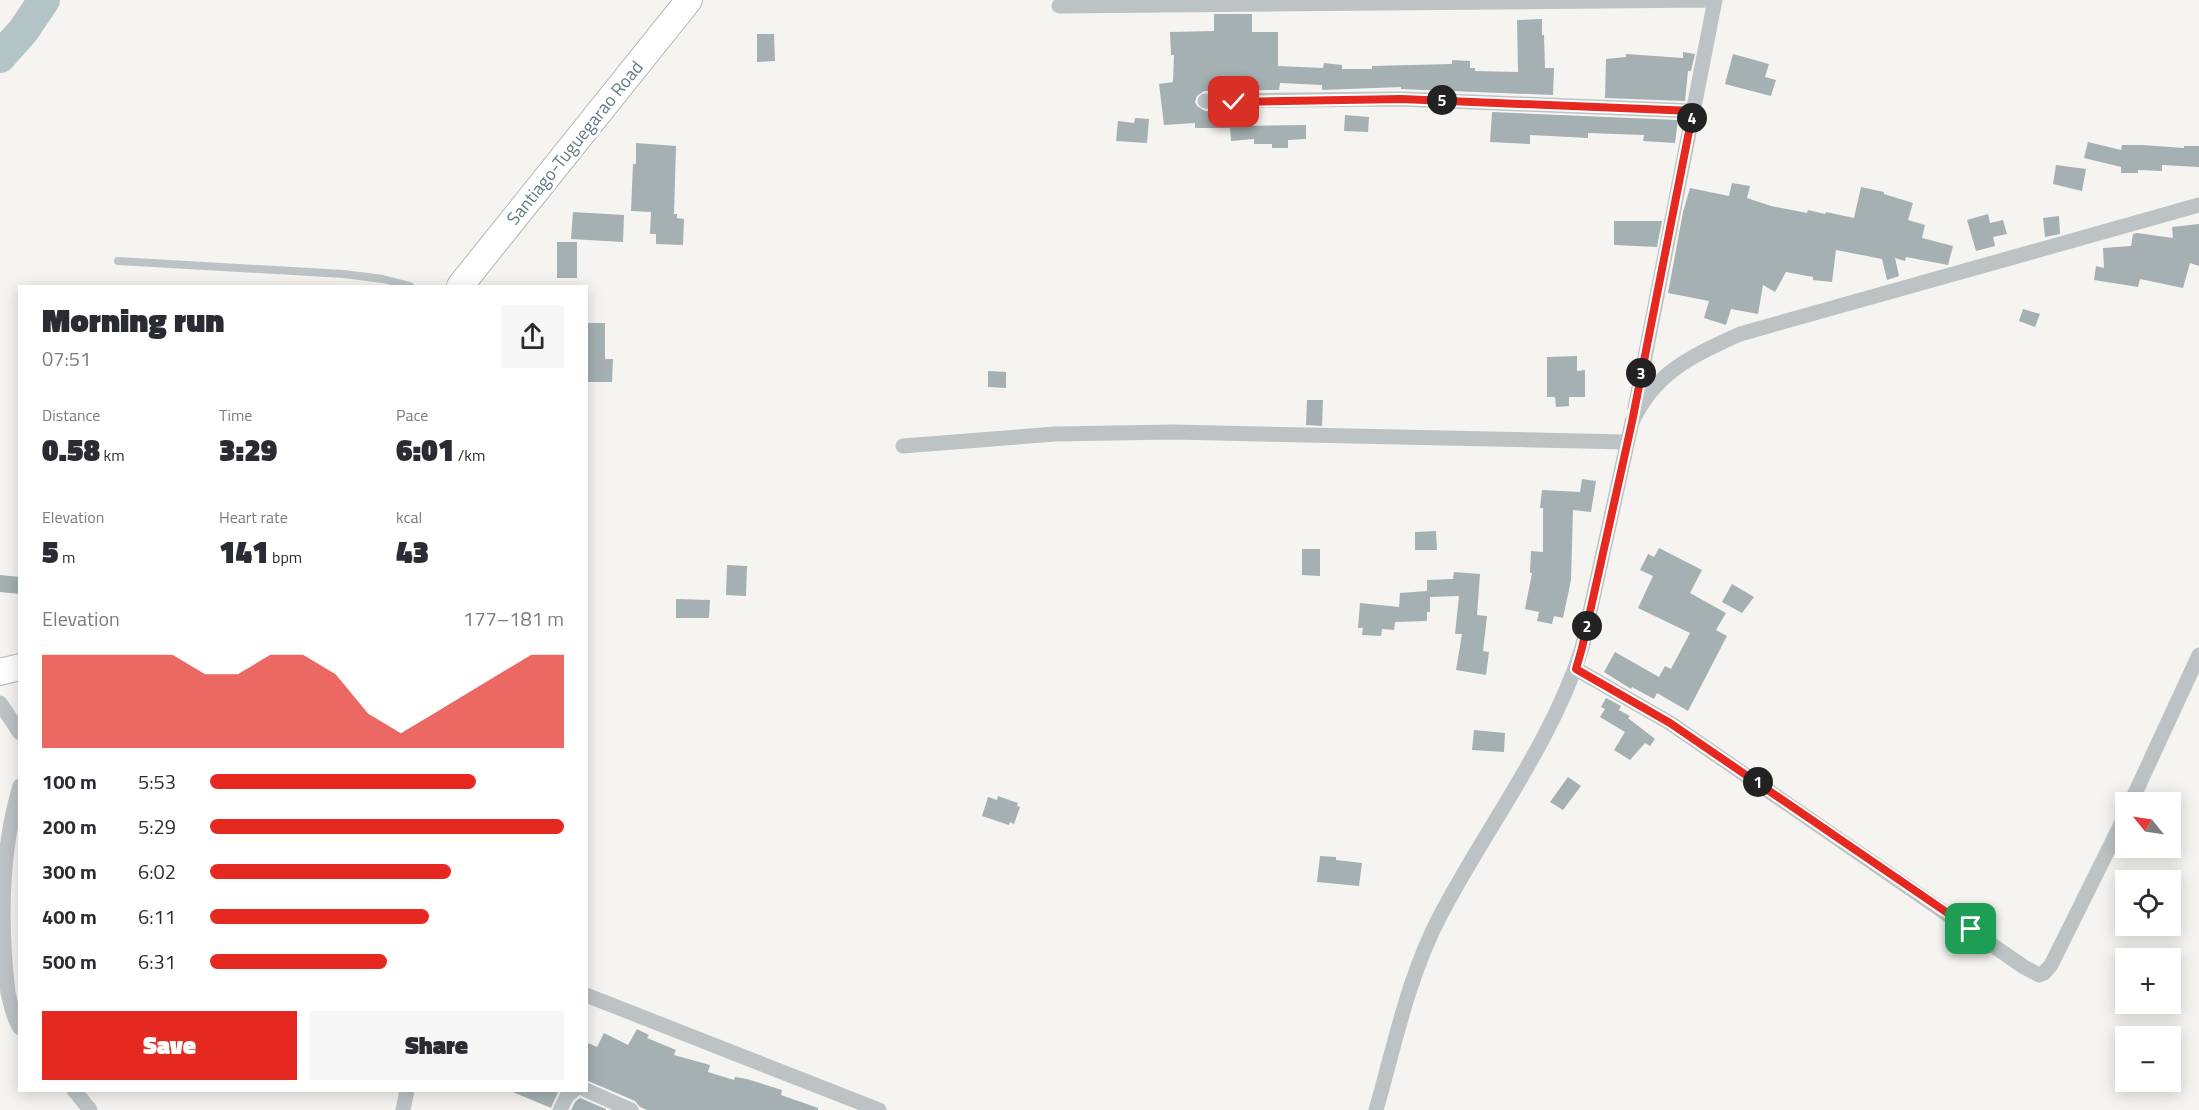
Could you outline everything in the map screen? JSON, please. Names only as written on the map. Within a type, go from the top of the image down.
[{"type":"highway","name":"Santiago-Tuguegarao Road","points":[[461,285],[689,0]]},
{"type":"highway","points":[[0,672],[18,668]]},
{"type":"street","points":[[1059,6],[1710,0]]},
{"type":"street","points":[[1376,1110],[1406,999],[1424,948],[1540,746],[1576,669],[1628,442],[1715,0]]},
{"type":"street","points":[[1205,101],[1401,99],[1693,111]]},
{"type":"street","points":[[1632,422],[1647,394],[1666,375],[1702,351],[1740,334],[2199,205]]},
{"type":"street","points":[[903,446],[1055,434],[1173,432],[1628,442]]},
{"type":"street","points":[[2136,792],[2199,655]]},
{"type":"street","points":[[1576,669],[1670,723],[2024,967],[2039,975],[2051,965],[2115,836]]},
{"type":"street","points":[[0,703],[18,731]]},
{"type":"street","points":[[18,793],[8,830],[2,866],[0,941],[3,970],[18,1023]]},
{"type":"street","points":[[588,996],[874,1109]]},
{"type":"street","points":[[588,1091],[632,1110]]},
{"type":"street","points":[[76,1092],[90,1110]]},
{"type":"street","points":[[403,1110],[407,1092]]},
{"type":"street","points":[[560,1110],[572,1092]]},
{"type":"lane","points":[[118,261],[344,274],[383,279],[406,285]]},
{"type":"building","points":[[1214,14],[1252,14],[1252,32],[1278,32],[1278,66],[1323,68],[1324,63],[1342,65],[1342,69],[1372,69],[1372,66],[1452,64],[1452,60],[1470,61],[1470,68],[1475,68],[1475,71],[1518,72],[1517,20],[1542,19],[1545,68],[1554,68],[1553,95],[1401,89],[1401,87],[1322,90],[1322,85],[1280,83],[1279,90],[1204,91],[1197,96],[1195,102],[1205,111],[1239,110],[1241,126],[1306,125],[1306,139],[1288,140],[1288,148],[1272,148],[1272,144],[1254,144],[1254,139],[1231,141],[1230,128],[1195,128],[1195,123],[1164,125],[1159,84],[1173,82],[1174,55],[1171,55],[1170,32],[1214,31]]},
{"type":"building","points":[[757,34],[774,34],[775,61],[757,62]]},
{"type":"building","points":[[1683,52],[1695,54],[1691,71],[1688,71],[1685,101],[1605,98],[1606,59],[1626,57],[1626,54],[1683,58]]},
{"type":"building","points":[[1733,54],[1769,64],[1765,77],[1776,80],[1771,96],[1725,84]]},
{"type":"building","points":[[1492,112],[1678,120],[1675,143],[1643,141],[1644,135],[1588,133],[1588,138],[1530,135],[1530,144],[1490,142]]},
{"type":"building","points":[[1345,115],[1369,117],[1368,132],[1344,131]]},
{"type":"building","points":[[1135,118],[1149,119],[1147,143],[1116,141],[1118,121],[1134,123]]},
{"type":"building","points":[[2088,142],[2121,150],[2122,145],[2184,148],[2184,146],[2199,146],[2199,167],[2162,165],[2162,171],[2138,170],[2138,173],[2121,173],[2121,167],[2084,158]]},
{"type":"building","points":[[636,143],[676,146],[674,214],[677,214],[677,218],[684,219],[683,245],[656,244],[656,234],[650,234],[651,212],[631,211]]},
{"type":"building","points":[[2056,165],[2086,169],[2082,191],[2053,184]]},
{"type":"building","points":[[1732,183],[1750,186],[1747,198],[1771,206],[1807,213],[1808,210],[1854,218],[1861,187],[1884,192],[1884,194],[1913,203],[1908,220],[1925,225],[1922,238],[1953,246],[1948,265],[1906,257],[1905,261],[1895,258],[1899,276],[1887,280],[1882,259],[1836,250],[1832,282],[1813,280],[1813,277],[1786,272],[1775,292],[1763,285],[1758,314],[1731,309],[1726,325],[1704,318],[1709,301],[1668,293],[1683,212],[1690,188],[1729,196]]},
{"type":"building","points":[[573,212],[624,215],[623,242],[571,239]]},
{"type":"building","points":[[1988,214],[1990,223],[2003,220],[2007,234],[1993,237],[1995,246],[1976,251],[1967,220]]},
{"type":"building","points":[[2059,216],[2060,234],[2045,237],[2043,218]]},
{"type":"building","points":[[1614,221],[1662,221],[1657,247],[1614,245]]},
{"type":"building","points":[[2199,224],[2199,266],[2190,263],[2183,288],[2140,279],[2138,287],[2094,280],[2096,266],[2104,268],[2103,248],[2131,246],[2133,234],[2137,233],[2173,238],[2172,227]]},
{"type":"building","points":[[557,242],[577,242],[577,278],[557,278]]},
{"type":"building","points":[[2023,309],[2040,314],[2035,327],[2019,321]]},
{"type":"building","points":[[588,323],[605,323],[605,359],[613,359],[612,382],[588,382]]},
{"type":"building","points":[[1577,356],[1577,371],[1585,370],[1585,397],[1569,397],[1569,406],[1556,407],[1555,397],[1547,397],[1547,357]]},
{"type":"building","points":[[988,371],[1006,372],[1006,388],[988,387]]},
{"type":"building","points":[[1307,400],[1323,400],[1322,426],[1306,425]]},
{"type":"building","points":[[1582,479],[1596,481],[1591,512],[1573,510],[1571,580],[1563,618],[1554,616],[1552,624],[1537,621],[1539,612],[1525,609],[1532,573],[1530,573],[1531,551],[1543,552],[1543,508],[1540,508],[1542,490],[1580,492]]},
{"type":"building","points":[[1436,531],[1437,550],[1415,550],[1415,532]]},
{"type":"building","points":[[1659,548],[1702,570],[1690,593],[1726,613],[1716,630],[1727,636],[1688,711],[1657,693],[1654,699],[1632,687],[1631,689],[1604,672],[1615,652],[1659,677],[1665,666],[1671,669],[1690,633],[1638,608],[1653,576],[1640,570],[1648,554],[1654,557]]},
{"type":"building","points":[[1302,549],[1320,549],[1320,576],[1302,575]]},
{"type":"building","points":[[727,565],[747,566],[746,596],[726,595]]},
{"type":"building","points":[[1454,572],[1480,574],[1477,615],[1487,616],[1483,651],[1489,652],[1486,675],[1456,670],[1462,634],[1455,634],[1459,596],[1430,597],[1430,612],[1427,612],[1427,621],[1395,622],[1394,630],[1382,629],[1381,636],[1362,635],[1363,628],[1358,628],[1360,603],[1399,607],[1400,593],[1427,591],[1427,580],[1453,579]]},
{"type":"building","points":[[0,575],[18,577],[18,594],[0,592]]},
{"type":"building","points":[[1732,584],[1754,597],[1742,613],[1722,602]]},
{"type":"building","points":[[676,599],[710,600],[709,618],[676,618]]},
{"type":"building","points":[[1606,698],[1621,706],[1619,710],[1630,716],[1628,718],[1655,739],[1650,746],[1645,743],[1630,760],[1614,750],[1625,732],[1600,717],[1605,709],[1601,707]]},
{"type":"building","points":[[1474,730],[1505,733],[1504,752],[1472,750]]},
{"type":"building","points":[[1568,777],[1581,786],[1563,810],[1550,802]]},
{"type":"building","points":[[998,796],[1018,803],[1017,806],[1020,807],[1014,824],[1010,822],[1009,825],[982,816],[988,797],[997,800]]},
{"type":"building","points":[[1320,856],[1362,863],[1359,886],[1317,882]]},
{"type":"building","points":[[637,1029],[649,1035],[647,1038],[676,1050],[674,1055],[710,1065],[708,1072],[734,1080],[735,1077],[747,1079],[782,1090],[781,1095],[818,1108],[818,1110],[647,1110],[635,1101],[588,1081],[588,1043],[597,1047],[604,1033],[628,1045]]},
{"type":"building","points":[[513,1092],[558,1092],[551,1108]]},
{"type":"building","points":[[580,1098],[606,1109],[606,1110],[571,1110]]},
{"type":"waterway","points":[[0,57],[23,31],[44,0]]},
{"type":"route","points":[[1234,102],[1401,99],[1693,111],[1628,442],[1576,669],[1670,723],[1971,929]]}]
